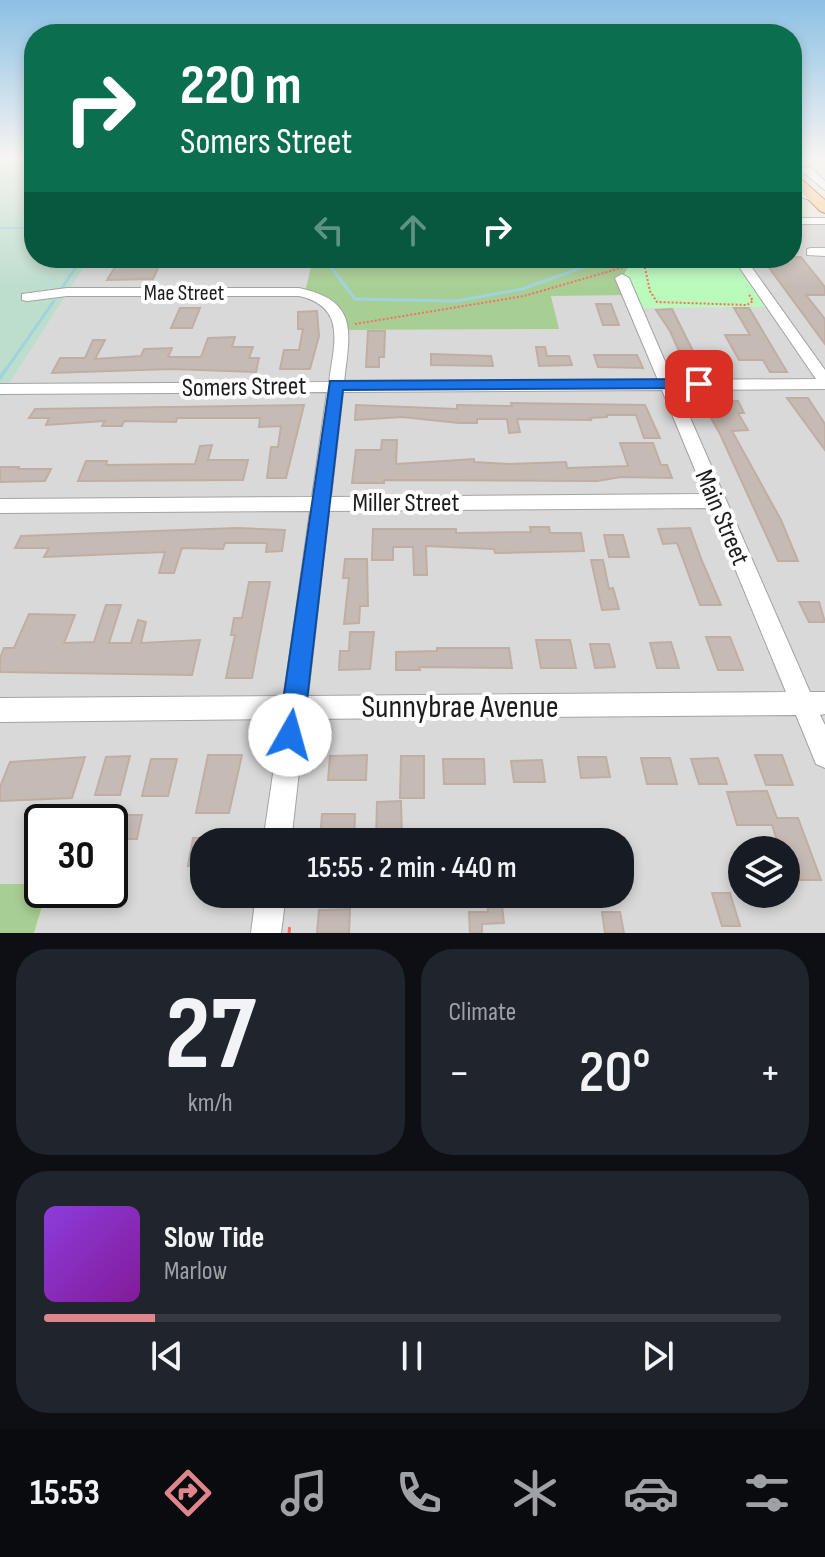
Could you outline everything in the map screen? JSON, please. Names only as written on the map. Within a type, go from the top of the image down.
[{"type":"street","points":[[802,221],[825,221]]},
{"type":"street","points":[[811,252],[825,252]]},
{"type":"street","points":[[746,268],[825,382]]},
{"type":"street","name":"Main Street","points":[[622,278],[716,501],[814,703],[825,755]]},
{"type":"street","name":"Mae Street","points":[[27,297],[67,292],[286,291],[310,294],[336,309],[342,325]]},
{"type":"street","points":[[279,828],[342,325]]},
{"type":"street","name":"Somers Street","points":[[0,389],[825,382]]},
{"type":"street","name":"Miller Street","points":[[0,506],[716,501]]},
{"type":"street","name":"Sunnybrae Avenue","points":[[0,710],[814,703]]},
{"type":"street","points":[[266,933],[269,908]]},
{"type":"path","points":[[342,325],[389,321],[448,307],[524,296],[615,268]]},
{"type":"path","points":[[645,268],[650,291],[657,302],[737,305],[753,301]]},
{"type":"shaded area","points":[[802,221],[825,221],[825,933],[34,933],[42,908],[128,908],[128,804],[24,804],[24,884],[0,884],[0,398],[84,268],[312,268],[311,293],[344,330],[558,329],[551,295],[630,295],[709,268],[802,268]]},
{"type":"green space","points":[[0,201],[24,201],[24,268],[84,268],[0,398]]},
{"type":"green space","points":[[311,268],[629,268],[630,295],[551,296],[559,329],[343,330],[343,321],[305,292]]},
{"type":"green space","points":[[745,268],[773,307],[635,308],[622,278],[627,269]]},
{"type":"green space","points":[[0,884],[24,884],[24,908],[42,908],[34,933],[0,933]]},
{"type":"building","points":[[802,258],[825,287],[825,295],[806,295],[825,319],[825,344],[769,268],[802,268]]},
{"type":"building","points":[[114,268],[158,268],[153,279],[107,280]]},
{"type":"building","points":[[596,304],[611,304],[619,325],[603,325]]},
{"type":"building","points":[[180,308],[200,308],[192,328],[171,328]]},
{"type":"building","points":[[734,308],[749,308],[787,372],[770,372],[763,360],[739,360],[725,335],[750,335]]},
{"type":"building","points":[[672,309],[698,361],[708,361],[714,373],[689,373],[670,331],[656,310]]},
{"type":"building","points":[[317,311],[319,336],[310,369],[280,369],[284,350],[299,350],[303,329],[298,329],[298,312]]},
{"type":"building","points":[[368,331],[385,331],[384,357],[379,357],[379,367],[366,367]]},
{"type":"building","points":[[235,337],[232,347],[253,347],[249,358],[259,358],[256,372],[171,369],[52,373],[60,358],[85,358],[93,340],[105,340],[95,359],[141,356],[144,349],[172,348],[168,357],[201,357],[208,338]]},
{"type":"building","points":[[536,347],[545,347],[547,356],[569,356],[572,365],[539,366]]},
{"type":"building","points":[[431,354],[491,356],[493,366],[431,365]]},
{"type":"building","points":[[594,355],[637,355],[643,368],[598,367]]},
{"type":"building","points":[[787,398],[808,398],[825,424],[825,450]]},
{"type":"building","points":[[738,401],[744,413],[738,413],[748,430],[732,431],[781,520],[798,561],[778,561],[720,434],[702,402]]},
{"type":"building","points":[[511,403],[645,405],[660,438],[644,438],[636,415],[607,415],[591,420],[517,419],[520,432],[509,433],[507,419],[477,419],[477,423],[402,417],[355,420],[356,405],[457,409],[457,405],[512,406]]},
{"type":"building","points":[[304,405],[286,478],[267,478],[271,447],[278,447],[281,426],[259,427],[260,418],[177,418],[176,422],[124,421],[122,426],[102,426],[105,421],[46,425],[49,418],[29,418],[35,409]]},
{"type":"building","points":[[382,440],[397,440],[396,464],[474,459],[474,462],[509,464],[566,462],[567,468],[628,466],[620,443],[653,443],[661,465],[667,465],[672,478],[621,477],[597,481],[384,480],[384,483],[352,483],[356,450],[381,450]]},
{"type":"building","points":[[212,445],[208,460],[248,460],[243,480],[78,481],[86,461],[107,461],[106,465],[195,464],[200,446]]},
{"type":"building","points":[[0,467],[51,469],[45,481],[0,482]]},
{"type":"building","points":[[530,527],[549,527],[550,533],[581,533],[584,551],[495,553],[494,549],[426,546],[427,575],[414,575],[413,547],[393,547],[393,560],[372,560],[373,529],[456,529],[456,533],[531,532]]},
{"type":"building","points":[[237,528],[285,530],[282,551],[266,552],[267,543],[225,543],[223,549],[182,548],[174,573],[159,573],[165,552],[44,557],[49,548],[15,548],[21,536]]},
{"type":"building","points":[[690,528],[721,605],[700,605],[677,543],[663,544],[658,529]]},
{"type":"building","points":[[604,535],[623,535],[629,557],[609,557]]},
{"type":"building","points":[[345,559],[367,559],[368,606],[360,606],[359,623],[344,624],[349,578],[343,578]]},
{"type":"building","points":[[591,560],[603,560],[609,589],[613,588],[619,609],[602,610]]},
{"type":"building","points":[[249,582],[270,582],[252,678],[226,678],[235,635],[231,635],[234,618],[242,618]]},
{"type":"building","points":[[799,602],[819,602],[825,622],[809,622]]},
{"type":"building","points":[[106,605],[121,605],[109,643],[131,643],[138,620],[146,622],[141,643],[200,640],[192,675],[0,672],[4,648],[14,648],[29,614],[75,615],[64,643],[94,642]]},
{"type":"building","points":[[350,632],[374,632],[370,669],[339,670],[340,651],[349,651]]},
{"type":"building","points":[[706,637],[730,637],[743,670],[718,670]]},
{"type":"building","points":[[536,640],[570,640],[576,668],[541,668]]},
{"type":"building","points":[[671,642],[679,668],[657,668],[650,643]]},
{"type":"building","points":[[590,644],[609,644],[615,667],[595,668]]},
{"type":"building","points":[[437,648],[509,648],[512,668],[419,667],[420,670],[396,670],[396,652],[437,651]]},
{"type":"building","points":[[208,755],[242,755],[229,813],[196,813]]},
{"type":"building","points":[[367,755],[366,780],[328,780],[330,756]]},
{"type":"building","points":[[755,755],[782,755],[793,785],[766,785]]},
{"type":"building","points":[[130,756],[120,795],[95,795],[106,757]]},
{"type":"building","points":[[401,756],[424,756],[424,798],[400,798]]},
{"type":"building","points":[[85,757],[72,798],[0,801],[0,787],[10,762]]},
{"type":"building","points":[[578,757],[606,757],[610,777],[581,778]]},
{"type":"building","points":[[641,758],[670,758],[677,784],[647,784]]},
{"type":"building","points":[[718,758],[727,784],[699,784],[691,759]]},
{"type":"building","points":[[151,759],[177,759],[168,796],[142,796]]},
{"type":"building","points":[[443,759],[484,759],[485,784],[444,784]]},
{"type":"building","points":[[542,760],[545,782],[514,782],[511,761]]},
{"type":"building","points":[[767,791],[777,818],[798,818],[821,880],[800,880],[800,836],[776,836],[772,825],[737,825],[727,792]]},
{"type":"building","points":[[401,801],[402,828],[376,828],[377,802]]},
{"type":"building","points":[[322,814],[355,814],[354,828],[321,828]]},
{"type":"building","points":[[128,815],[142,815],[137,839],[128,839]]},
{"type":"building","points":[[712,893],[728,893],[728,908],[735,908],[740,926],[722,926]]},
{"type":"building","points":[[488,908],[502,908],[504,923],[482,924],[482,933],[470,933],[469,912],[488,912]]},
{"type":"building","points":[[350,909],[349,933],[317,933],[319,910]]},
{"type":"building","points":[[602,912],[620,912],[624,933],[605,933]]},
{"type":"waterway","points":[[0,228],[24,228]]},
{"type":"waterway","points":[[62,288],[75,268]]},
{"type":"waterway","points":[[332,268],[355,299],[456,301],[522,289],[581,268]]},
{"type":"waterway","points":[[5,371],[54,301]]},
{"type":"waterway","points":[[0,378],[6,369]]},
{"type":"route","points":[[290,735],[335,385],[699,384]]}]
